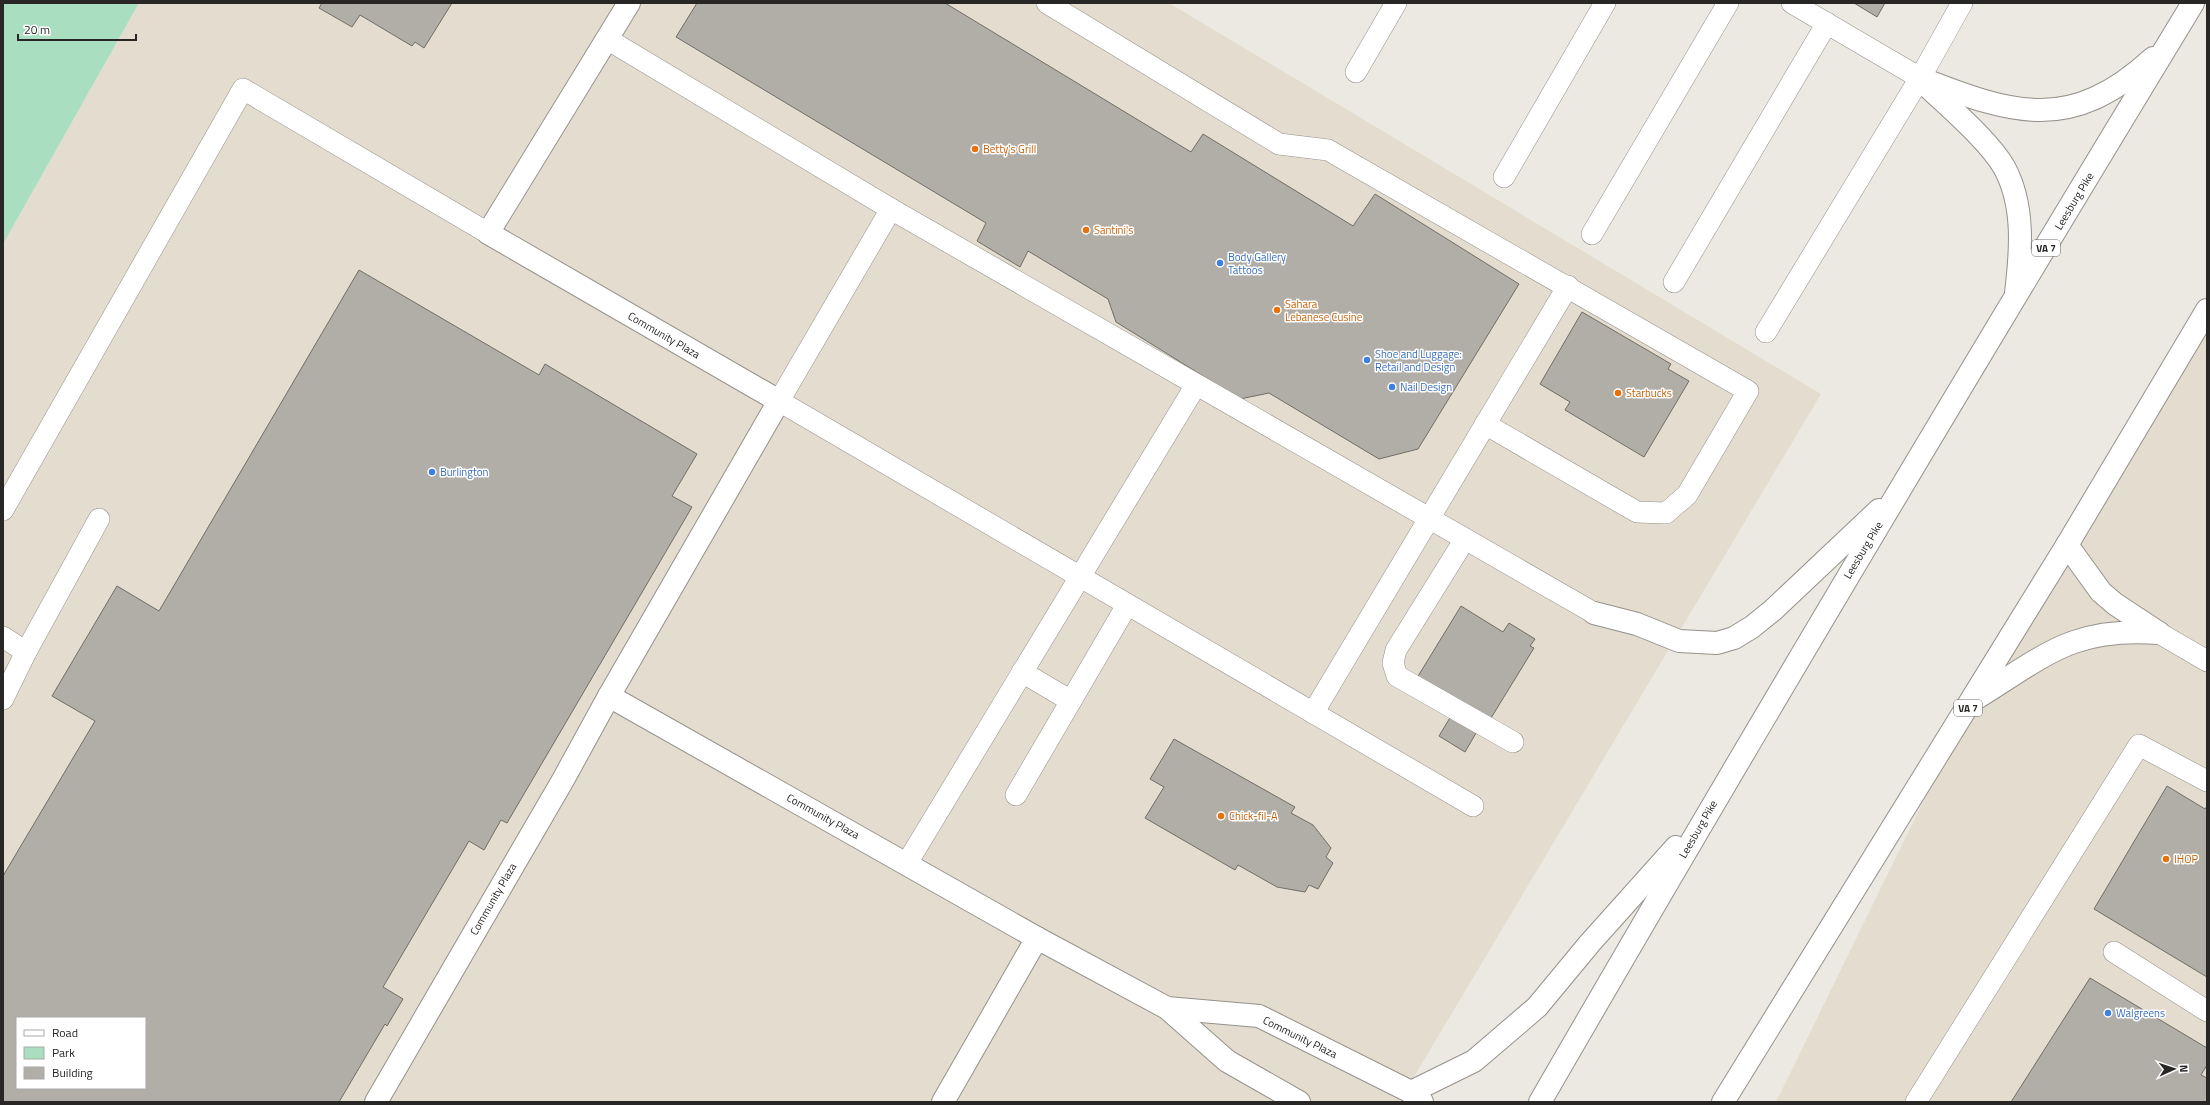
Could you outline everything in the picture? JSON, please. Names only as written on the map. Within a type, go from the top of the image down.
[{"type":"main road","points":[[488,232],[629,3]]},
{"type":"main road","name":"Leesburg Pike","points":[[1540,1102],[1706,816],[1897,493],[2015,300],[2193,3]]},
{"type":"main road","points":[[1920,78],[1975,100],[2017,109],[2040,111],[2066,108],[2090,101],[2114,89],[2138,72],[2169,43]]},
{"type":"main road","points":[[1920,78],[1992,150],[2004,167],[2015,193],[2021,248],[2015,300]]},
{"type":"main road","name":"Community Plaza","points":[[376,1102],[563,780],[609,696],[779,401],[488,232]]},
{"type":"main road","name":"VA 7","points":[[1723,1102],[1972,702],[2207,310]]},
{"type":"main road","points":[[1594,613],[1637,624],[1679,641],[1717,643],[1734,638],[1752,627],[1773,610],[1897,493]]},
{"type":"main road","points":[[2067,545],[2101,592],[2115,604],[2159,633]]},
{"type":"main road","points":[[1972,702],[2058,649],[2074,642],[2117,632],[2159,633]]},
{"type":"main road","name":"Community Plaza","points":[[609,696],[907,863],[1037,938],[1167,1008],[1227,1061],[1299,1102]]},
{"type":"main road","points":[[1416,1097],[1474,1062],[1537,1007],[1590,943],[1706,816]]},
{"type":"main road","points":[[943,1102],[1037,938]]},
{"type":"main road","name":"Community Plaza","points":[[1167,1008],[1259,1016],[1416,1097]]},
{"type":"lane","points":[[1047,3],[1278,144],[1328,150],[1568,286],[1748,391],[1687,495],[1666,513],[1637,512],[1485,424]]},
{"type":"lane","points":[[1356,72],[1396,3]]},
{"type":"lane","points":[[1504,177],[1605,3]]},
{"type":"lane","points":[[1592,234],[1728,3]]},
{"type":"lane","points":[[1792,3],[1920,78]]},
{"type":"lane","points":[[1766,332],[1920,78],[1962,3]]},
{"type":"lane","points":[[1674,282],[1827,23]]},
{"type":"lane","points":[[607,39],[891,209],[1594,613]]},
{"type":"lane","points":[[3,510],[243,89],[488,232]]},
{"type":"lane","points":[[891,209],[779,401],[1473,806]]},
{"type":"lane","points":[[1313,713],[1568,286]]},
{"type":"lane","points":[[907,863],[1079,576],[1196,385]]},
{"type":"lane","points":[[3,699],[26,652],[99,519]]},
{"type":"lane","points":[[1465,539],[1396,650],[1393,663],[1397,676],[1513,742]]},
{"type":"lane","points":[[1016,795],[1127,605]]},
{"type":"lane","points":[[2159,633],[2207,661]]},
{"type":"lane","points":[[3,637],[26,652]]},
{"type":"lane","points":[[1022,672],[1071,701]]},
{"type":"lane","points":[[1916,1102],[2139,745],[2207,781]]},
{"type":"lane","points":[[2114,952],[2207,1011]]},
{"type":"shaded area","points":[[139,3],[1169,3],[1821,394],[1399,1102],[3,1102],[3,244]]},
{"type":"shaded area","points":[[2207,306],[2207,1102],[1776,1102],[1972,702]]},
{"type":"green space","points":[[3,3],[139,3],[3,244]]},
{"type":"building","points":[[322,3],[452,3],[424,48],[415,42],[412,46],[360,15],[352,27],[319,8]]},
{"type":"building","points":[[697,3],[945,3],[1191,152],[1203,134],[1353,226],[1375,194],[1519,284],[1418,449],[1379,459],[1269,393],[1240,399],[1116,322],[1108,299],[1028,251],[1020,267],[977,241],[986,223],[676,37]]},
{"type":"building","points":[[1854,3],[1885,3],[1877,17]]},
{"type":"building","points":[[359,270],[539,375],[545,364],[697,454],[672,496],[692,507],[507,823],[501,820],[484,850],[469,841],[383,987],[403,999],[387,1026],[385,1024],[339,1102],[3,1102],[3,876],[95,721],[52,696],[117,586],[159,611]]},
{"type":"building","name":"Starbucks","points":[[1582,312],[1671,364],[1668,369],[1689,381],[1644,457],[1565,410],[1570,402],[1540,384]]},
{"type":"building","points":[[1461,606],[1503,632],[1509,623],[1535,639],[1530,646],[1534,648],[1483,731],[1479,728],[1465,752],[1439,736],[1454,711],[1412,686]]},
{"type":"building","name":"Chick-fil-A","points":[[1174,739],[1295,807],[1291,813],[1313,825],[1331,848],[1326,857],[1333,863],[1318,889],[1309,885],[1305,892],[1277,887],[1238,865],[1235,870],[1145,818],[1164,787],[1150,779]]},
{"type":"building","name":"IHOP","points":[[2167,786],[2205,809],[2207,806],[2207,977],[2094,909]]},
{"type":"building","name":"Walgreens","points":[[2090,978],[2207,1048],[2207,1065],[2201,1075],[2207,1078],[2207,1102],[2011,1102]]},
{"type":"place","name":"Betty's Grill","points":[[975,149]]},
{"type":"place","name":"Santini's","points":[[1086,230]]},
{"type":"place","name":"Body Gallery Tattoos","points":[[1220,263]]},
{"type":"place","name":"Sahara Lebanese Cusine","points":[[1277,310]]},
{"type":"place","name":"Shoe and Luggage: Retail and Design","points":[[1367,360]]},
{"type":"place","name":"Nail Design","points":[[1392,387]]},
{"type":"place","name":"Starbucks","points":[[1618,393]]},
{"type":"place","name":"Burlington","points":[[432,472]]},
{"type":"place","name":"Chick-fil-A","points":[[1221,816]]},
{"type":"place","name":"IHOP","points":[[2166,859]]},
{"type":"place","name":"Walgreens","points":[[2108,1013]]}]
